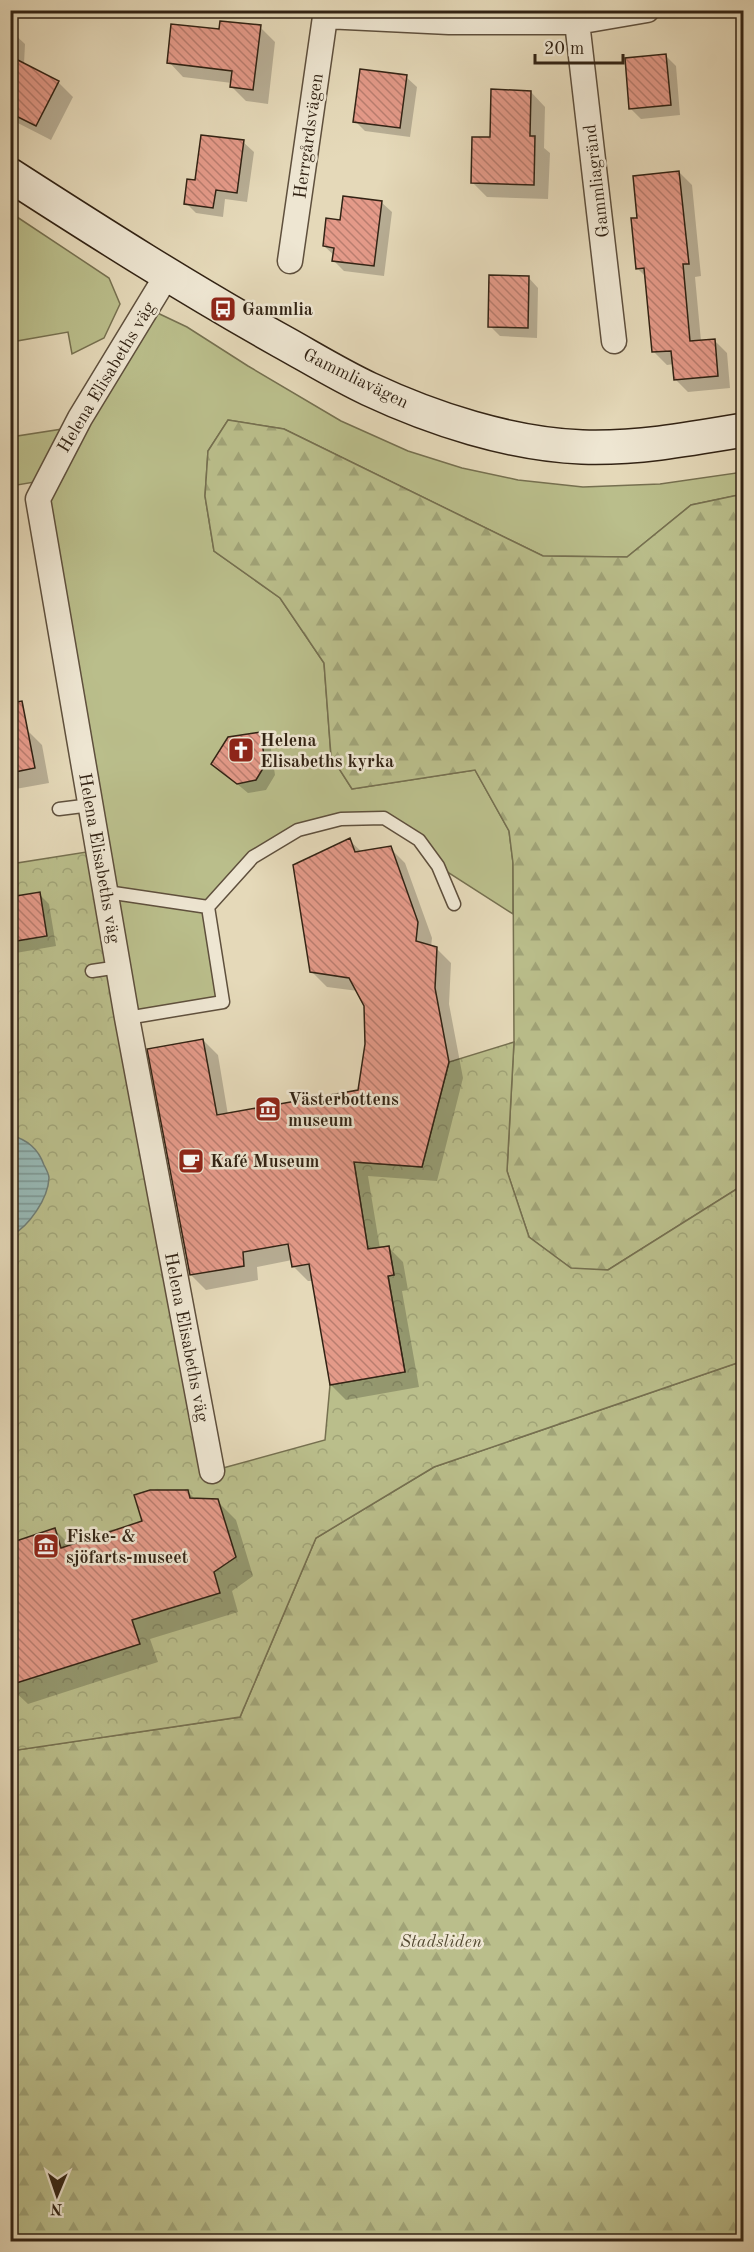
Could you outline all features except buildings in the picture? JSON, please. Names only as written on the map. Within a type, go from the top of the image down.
[{"type":"street","points":[[325,13],[450,22],[577,22],[647,10]]},
{"type":"street","name":"Herrgårdsvägen","points":[[290,261],[325,13]]},
{"type":"street","name":"Gammliagränd","points":[[577,22],[614,341]]},
{"type":"street","name":"Gammliavägen","points":[[10,176],[223,309],[368,389],[423,411],[500,437],[581,447],[623,446],[744,430]]},
{"type":"street","name":"Helena Elisabeths väg","points":[[167,275],[80,418],[38,499],[128,1018],[212,1471]]},
{"type":"lane","points":[[59,809],[91,805]]},
{"type":"lane","points":[[208,907],[254,857],[298,830],[341,819],[384,818],[419,840],[438,866],[454,904]]},
{"type":"lane","points":[[107,892],[208,907]]},
{"type":"lane","points":[[128,1018],[223,1002],[208,907]]},
{"type":"lane","points":[[92,971],[119,967]]},
{"type":"green space","points":[[11,213],[109,278],[120,304],[104,338],[72,354],[68,332],[11,342]]},
{"type":"green space","points":[[147,308],[187,327],[341,421],[408,451],[462,468],[518,480],[583,487],[660,484],[743,472],[744,494],[691,505],[627,557],[543,556],[284,429],[228,420],[208,451],[205,496],[214,551],[280,598],[324,663],[331,756],[352,789],[475,770],[509,831],[513,863],[513,914],[438,866],[419,840],[384,818],[298,830],[253,857],[208,907],[223,1002],[127,1018],[46,480],[17,485],[11,479],[11,437],[75,427]]},
{"type":"green space","points":[[228,420],[284,429],[543,556],[627,557],[691,505],[743,494],[743,1185],[608,1270],[572,1269],[529,1237],[507,1171],[514,1042],[513,863],[509,831],[475,770],[352,789],[331,756],[324,663],[280,598],[214,551],[205,496],[208,451]]},
{"type":"green space","points":[[99,850],[212,1471],[325,1440],[330,1385],[405,1372],[388,1276],[394,1275],[389,1246],[368,1249],[354,1162],[422,1167],[449,1062],[514,1042],[507,1171],[529,1237],[571,1268],[608,1270],[743,1185],[743,1361],[434,1467],[316,1538],[240,1717],[11,1751],[11,864]]},
{"type":"green space","name":"Stadsliden","points":[[743,1361],[743,2241],[11,2241],[10,1751],[240,1717],[316,1538],[434,1467]]},
{"type":"water","points":[[11,1135],[22,1139],[35,1149],[42,1159],[49,1178],[45,1195],[31,1219],[11,1236]]},
{"type":"place","name":"Gammlia","points":[[223,309]]},
{"type":"place","name":"Helena Elisabeths kyrka","points":[[241,750]]},
{"type":"place","name":"Västerbottens museum","points":[[268,1109]]},
{"type":"place","name":"Kafé Museum","points":[[191,1161]]},
{"type":"place","name":"Fiske- & sjöfarts-museet","points":[[46,1546]]}]
